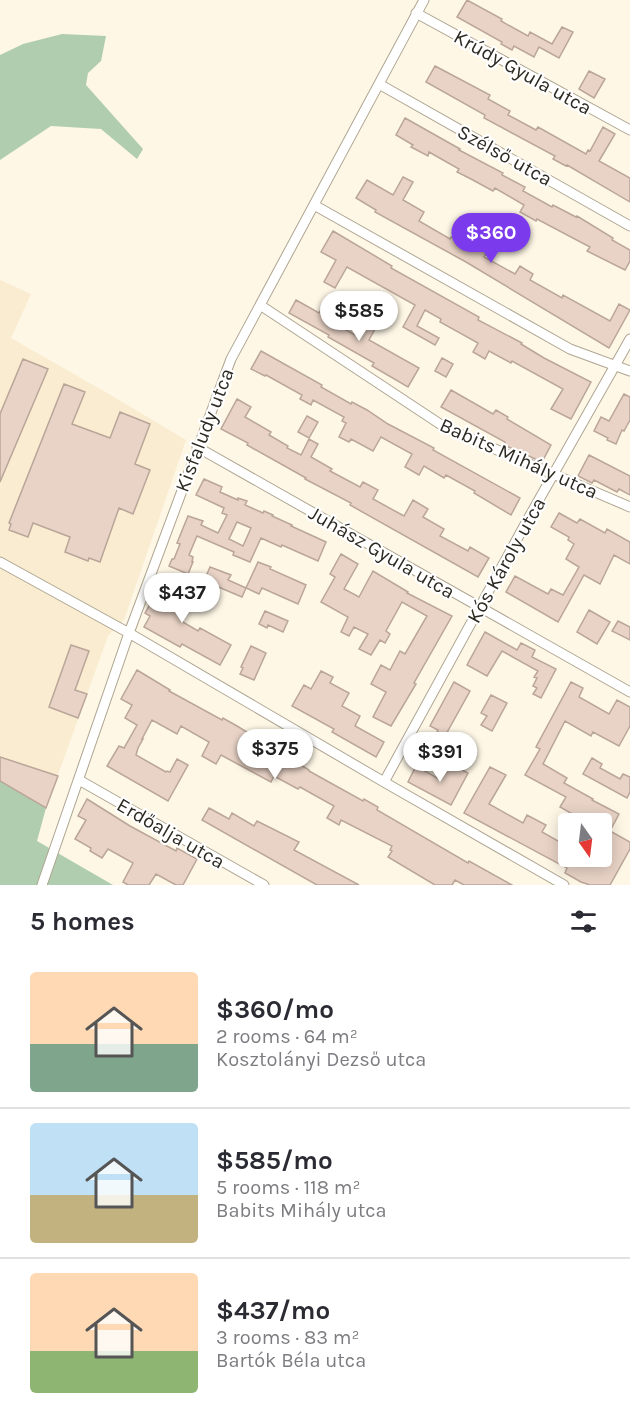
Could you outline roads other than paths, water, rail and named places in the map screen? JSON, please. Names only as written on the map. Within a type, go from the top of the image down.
[{"type":"street","name":"Kisfaludy utca","points":[[42,885],[129,633],[231,359],[424,0]]},
{"type":"street","name":"Krúdy Gyula utca","points":[[416,13],[630,130]]},
{"type":"street","name":"Szélső utca","points":[[379,84],[630,226]]},
{"type":"street","points":[[314,205],[570,349],[630,371]]},
{"type":"street","name":"Babits Mihály utca","points":[[260,305],[446,428],[630,507]]},
{"type":"street","name":"Kós Károly utca","points":[[384,782],[479,607],[630,339]]},
{"type":"street","name":"Juhász Gyula utca","points":[[197,447],[630,693]]},
{"type":"street","points":[[0,562],[129,633],[564,885]]},
{"type":"street","name":"Erdőalja utca","points":[[79,780],[264,885]]}]
